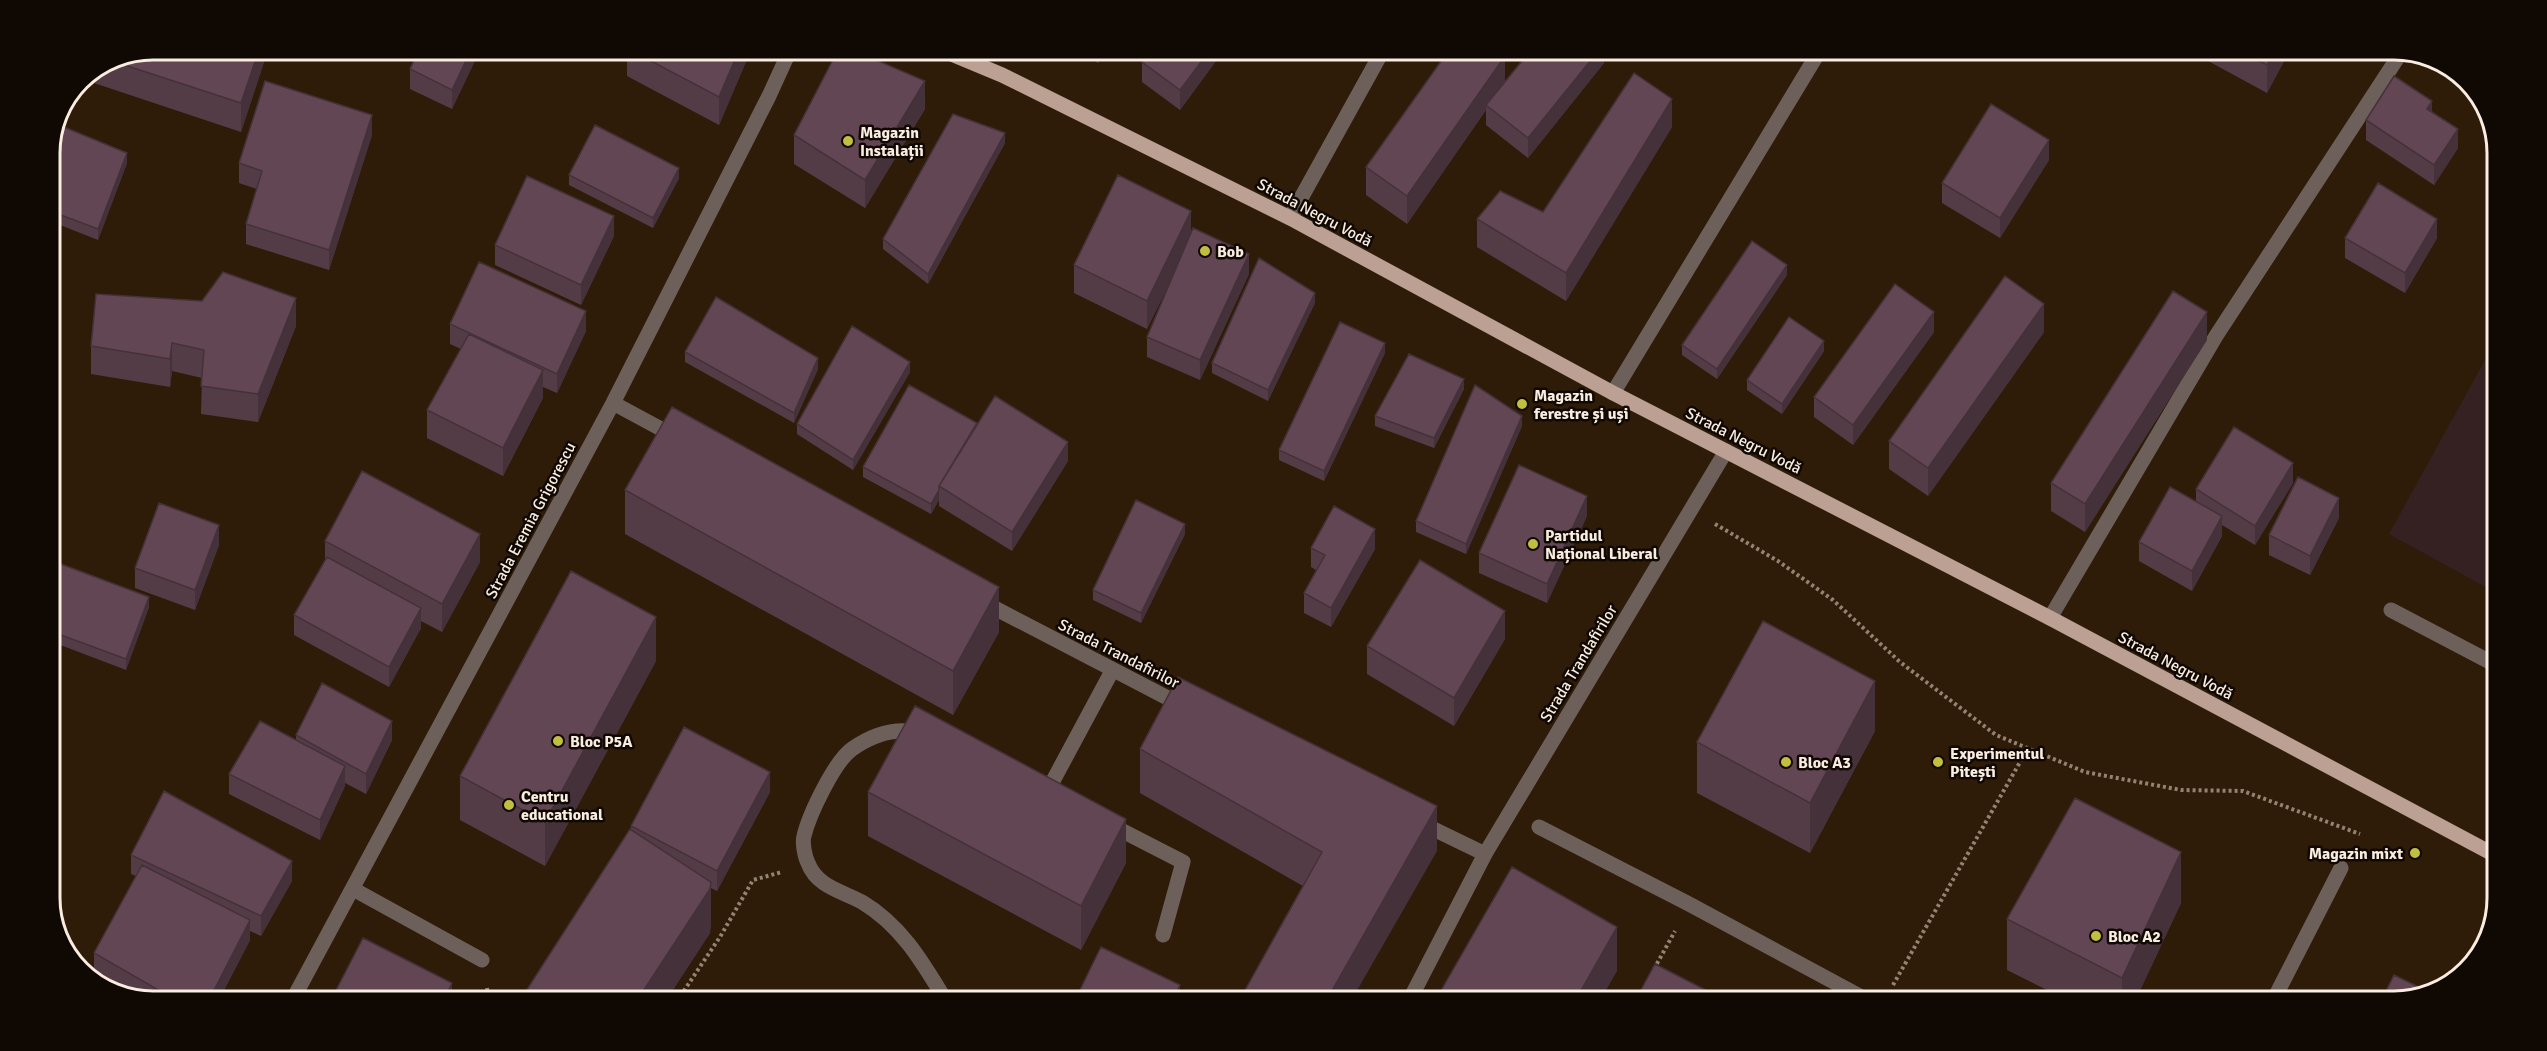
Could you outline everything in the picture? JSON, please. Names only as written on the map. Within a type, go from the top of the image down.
[{"type":"main road","name":"Strada Negru Vodă","points":[[968,60],[1290,218],[1613,393],[2050,618],[2487,852]]},
{"type":"main road","name":"Strada Negru Vodă","points":[[975,60],[979,64]]},
{"type":"street","name":"Strada Eremia Grigorescu","points":[[298,991],[613,403],[770,96],[786,60]]},
{"type":"street","points":[[1290,218],[1377,60]]},
{"type":"street","points":[[1613,393],[1814,60]]},
{"type":"street","points":[[2050,618],[2216,336],[2396,60]]},
{"type":"street","points":[[613,403],[686,442]]},
{"type":"street","name":"Strada Trandafirilor","points":[[1415,991],[1485,854],[1726,451]]},
{"type":"street","name":"Strada Trandafirilor","points":[[967,593],[1112,671],[1197,713]]},
{"type":"street","points":[[2391,610],[2487,660]]},
{"type":"street","points":[[1047,792],[1112,671]]},
{"type":"street","points":[[939,991],[902,933],[862,903],[820,882],[808,864],[803,839],[820,794],[850,750],[883,733],[906,730],[940,738]]},
{"type":"street","points":[[1400,812],[1485,854]]},
{"type":"street","points":[[1100,819],[1183,862],[1163,935]]},
{"type":"street","points":[[1539,827],[1689,904],[1849,991]]},
{"type":"street","points":[[2278,991],[2341,868]]},
{"type":"street","points":[[353,889],[482,960]]},
{"type":"path","points":[[1691,510],[1787,568],[1833,600],[1900,662],[1996,735],[2085,772],[2181,790],[2243,791],[2360,834]]},
{"type":"path","points":[[1890,991],[2028,748]]},
{"type":"path","points":[[684,991],[720,937],[753,880],[808,864]]},
{"type":"path","points":[[1652,972],[1689,904]]},
{"type":"shaded area","points":[[2487,356],[2487,588],[2389,534]]},
{"type":"building","points":[[153,60],[256,60],[241,103],[124,65]]},
{"type":"building","points":[[414,60],[466,60],[452,90],[410,69]]},
{"type":"building","points":[[649,60],[735,60],[719,97]]},
{"type":"building","points":[[833,60],[876,60],[925,81],[865,180],[794,135]]},
{"type":"building","points":[[1144,60],[1202,60],[1180,90],[1142,62]]},
{"type":"building","points":[[1442,60],[1502,60],[1407,196],[1366,167]]},
{"type":"building","points":[[1523,60],[1591,60],[1528,138],[1486,105]]},
{"type":"building","points":[[2258,60],[2270,60],[2267,65]]},
{"type":"building","points":[[1634,73],[1672,99],[1566,273],[1477,219],[1500,191],[1543,212]]},
{"type":"building","points":[[2394,76],[2432,101],[2427,109],[2458,129],[2434,165],[2366,120]]},
{"type":"building","points":[[265,81],[372,115],[329,250],[246,224],[262,171],[239,163]]},
{"type":"building","points":[[1991,104],[2049,140],[2000,218],[1942,183]]},
{"type":"building","points":[[953,114],[1005,133],[928,274],[883,239]]},
{"type":"building","points":[[595,125],[679,168],[653,218],[569,175]]},
{"type":"building","points":[[64,127],[127,153],[98,229],[60,215],[60,153]]},
{"type":"building","points":[[1118,175],[1191,211],[1147,301],[1074,265]]},
{"type":"building","points":[[527,176],[614,216],[581,285],[495,245]]},
{"type":"building","points":[[2378,183],[2437,219],[2405,273],[2345,238]]},
{"type":"building","points":[[1193,228],[1249,254],[1200,360],[1147,337]]},
{"type":"building","points":[[1752,241],[1787,265],[1717,369],[1682,345]]},
{"type":"building","points":[[1259,258],[1315,293],[1268,390],[1212,363]]},
{"type":"building","points":[[479,262],[586,311],[557,374],[450,324]]},
{"type":"building","points":[[223,272],[296,298],[258,394],[201,386],[204,350],[172,343],[170,359],[91,346],[96,294],[202,301]]},
{"type":"building","points":[[2005,276],[2044,304],[1928,468],[1889,441]]},
{"type":"building","points":[[1895,284],[1934,312],[1853,425],[1814,397]]},
{"type":"building","points":[[2173,291],[2207,312],[2085,504],[2051,483]]},
{"type":"building","points":[[716,297],[818,358],[794,413],[685,352]]},
{"type":"building","points":[[1789,317],[1824,341],[1782,404],[1747,380]]},
{"type":"building","points":[[1340,322],[1385,343],[1324,471],[1279,450]]},
{"type":"building","points":[[852,326],[910,362],[853,460],[797,424]]},
{"type":"building","points":[[469,334],[543,370],[503,448],[427,410]]},
{"type":"building","points":[[1409,354],[1464,379],[1434,438],[1375,416]]},
{"type":"building","points":[[909,385],[977,423],[939,486],[931,504],[863,467]]},
{"type":"building","points":[[1475,385],[1522,416],[1466,544],[1416,521]]},
{"type":"building","points":[[995,396],[1068,442],[1012,532],[939,486]]},
{"type":"building","points":[[672,407],[999,587],[953,671],[625,490]]},
{"type":"building","points":[[2234,427],[2293,463],[2255,526],[2196,489]]},
{"type":"building","name":"Partidul Național Liberal","points":[[1519,465],[1587,496],[1547,584],[1479,553]]},
{"type":"building","points":[[362,471],[480,534],[442,604],[325,541]]},
{"type":"building","points":[[2298,477],[2339,498],[2310,556],[2269,535]]},
{"type":"building","points":[[2170,487],[2222,516],[2192,571],[2139,542]]},
{"type":"building","points":[[1136,500],[1185,524],[1141,613],[1093,590]]},
{"type":"building","points":[[159,503],[219,525],[195,590],[135,568]]},
{"type":"building","points":[[1334,506],[1375,529],[1331,608],[1304,593],[1325,555],[1311,548]]},
{"type":"building","points":[[327,557],[421,608],[389,667],[294,615]]},
{"type":"building","points":[[1420,560],[1505,611],[1454,698],[1367,646]]},
{"type":"building","points":[[60,564],[149,597],[126,659],[60,635]]},
{"type":"building","name":"Bloc P5A","points":[[571,571],[656,617],[545,822],[460,776]]},
{"type":"building","points":[[1763,621],[1875,681],[1810,803],[1697,742]]},
{"type":"building","points":[[1178,677],[1437,806],[1332,991],[1245,991],[1322,852],[1140,749]]},
{"type":"building","points":[[322,683],[392,721],[366,774],[296,735]]},
{"type":"building","points":[[915,706],[1126,819],[1081,906],[868,792]]},
{"type":"building","points":[[260,721],[345,766],[320,820],[229,774]]},
{"type":"building","points":[[684,727],[770,772],[717,871],[631,826]]},
{"type":"building","points":[[164,791],[292,861],[261,916],[131,855]]},
{"type":"building","points":[[2075,798],[2181,852],[2122,978],[2007,919]]},
{"type":"building","points":[[630,829],[711,882],[710,889],[643,991],[526,991]]},
{"type":"building","points":[[142,865],[250,920],[214,991],[160,991],[94,953]]},
{"type":"building","points":[[1512,867],[1617,927],[1581,991],[1441,991]]},
{"type":"building","points":[[363,938],[452,983],[448,991],[336,991]]},
{"type":"building","points":[[1101,947],[1180,985],[1177,991],[1079,991]]},
{"type":"building","points":[[1655,964],[1708,991],[1640,991]]},
{"type":"building","points":[[2394,975],[2419,987],[2412,989],[2386,991]]},
{"type":"place","name":"Magazin Instalații","points":[[848,141]]},
{"type":"place","name":"Bob","points":[[1205,251]]},
{"type":"place","name":"Magazin ferestre și uși","points":[[1522,404]]},
{"type":"place","name":"Partidul Național Liberal","points":[[1533,544]]},
{"type":"place","name":"Bloc P5A","points":[[558,741]]},
{"type":"place","name":"Bloc A3","points":[[1786,762]]},
{"type":"place","name":"Experimentul Pitești","points":[[1938,762]]},
{"type":"place","name":"Centru educational","points":[[509,805]]},
{"type":"place","name":"Magazin mixt","points":[[2415,853]]},
{"type":"place","name":"Bloc A2","points":[[2096,936]]}]
